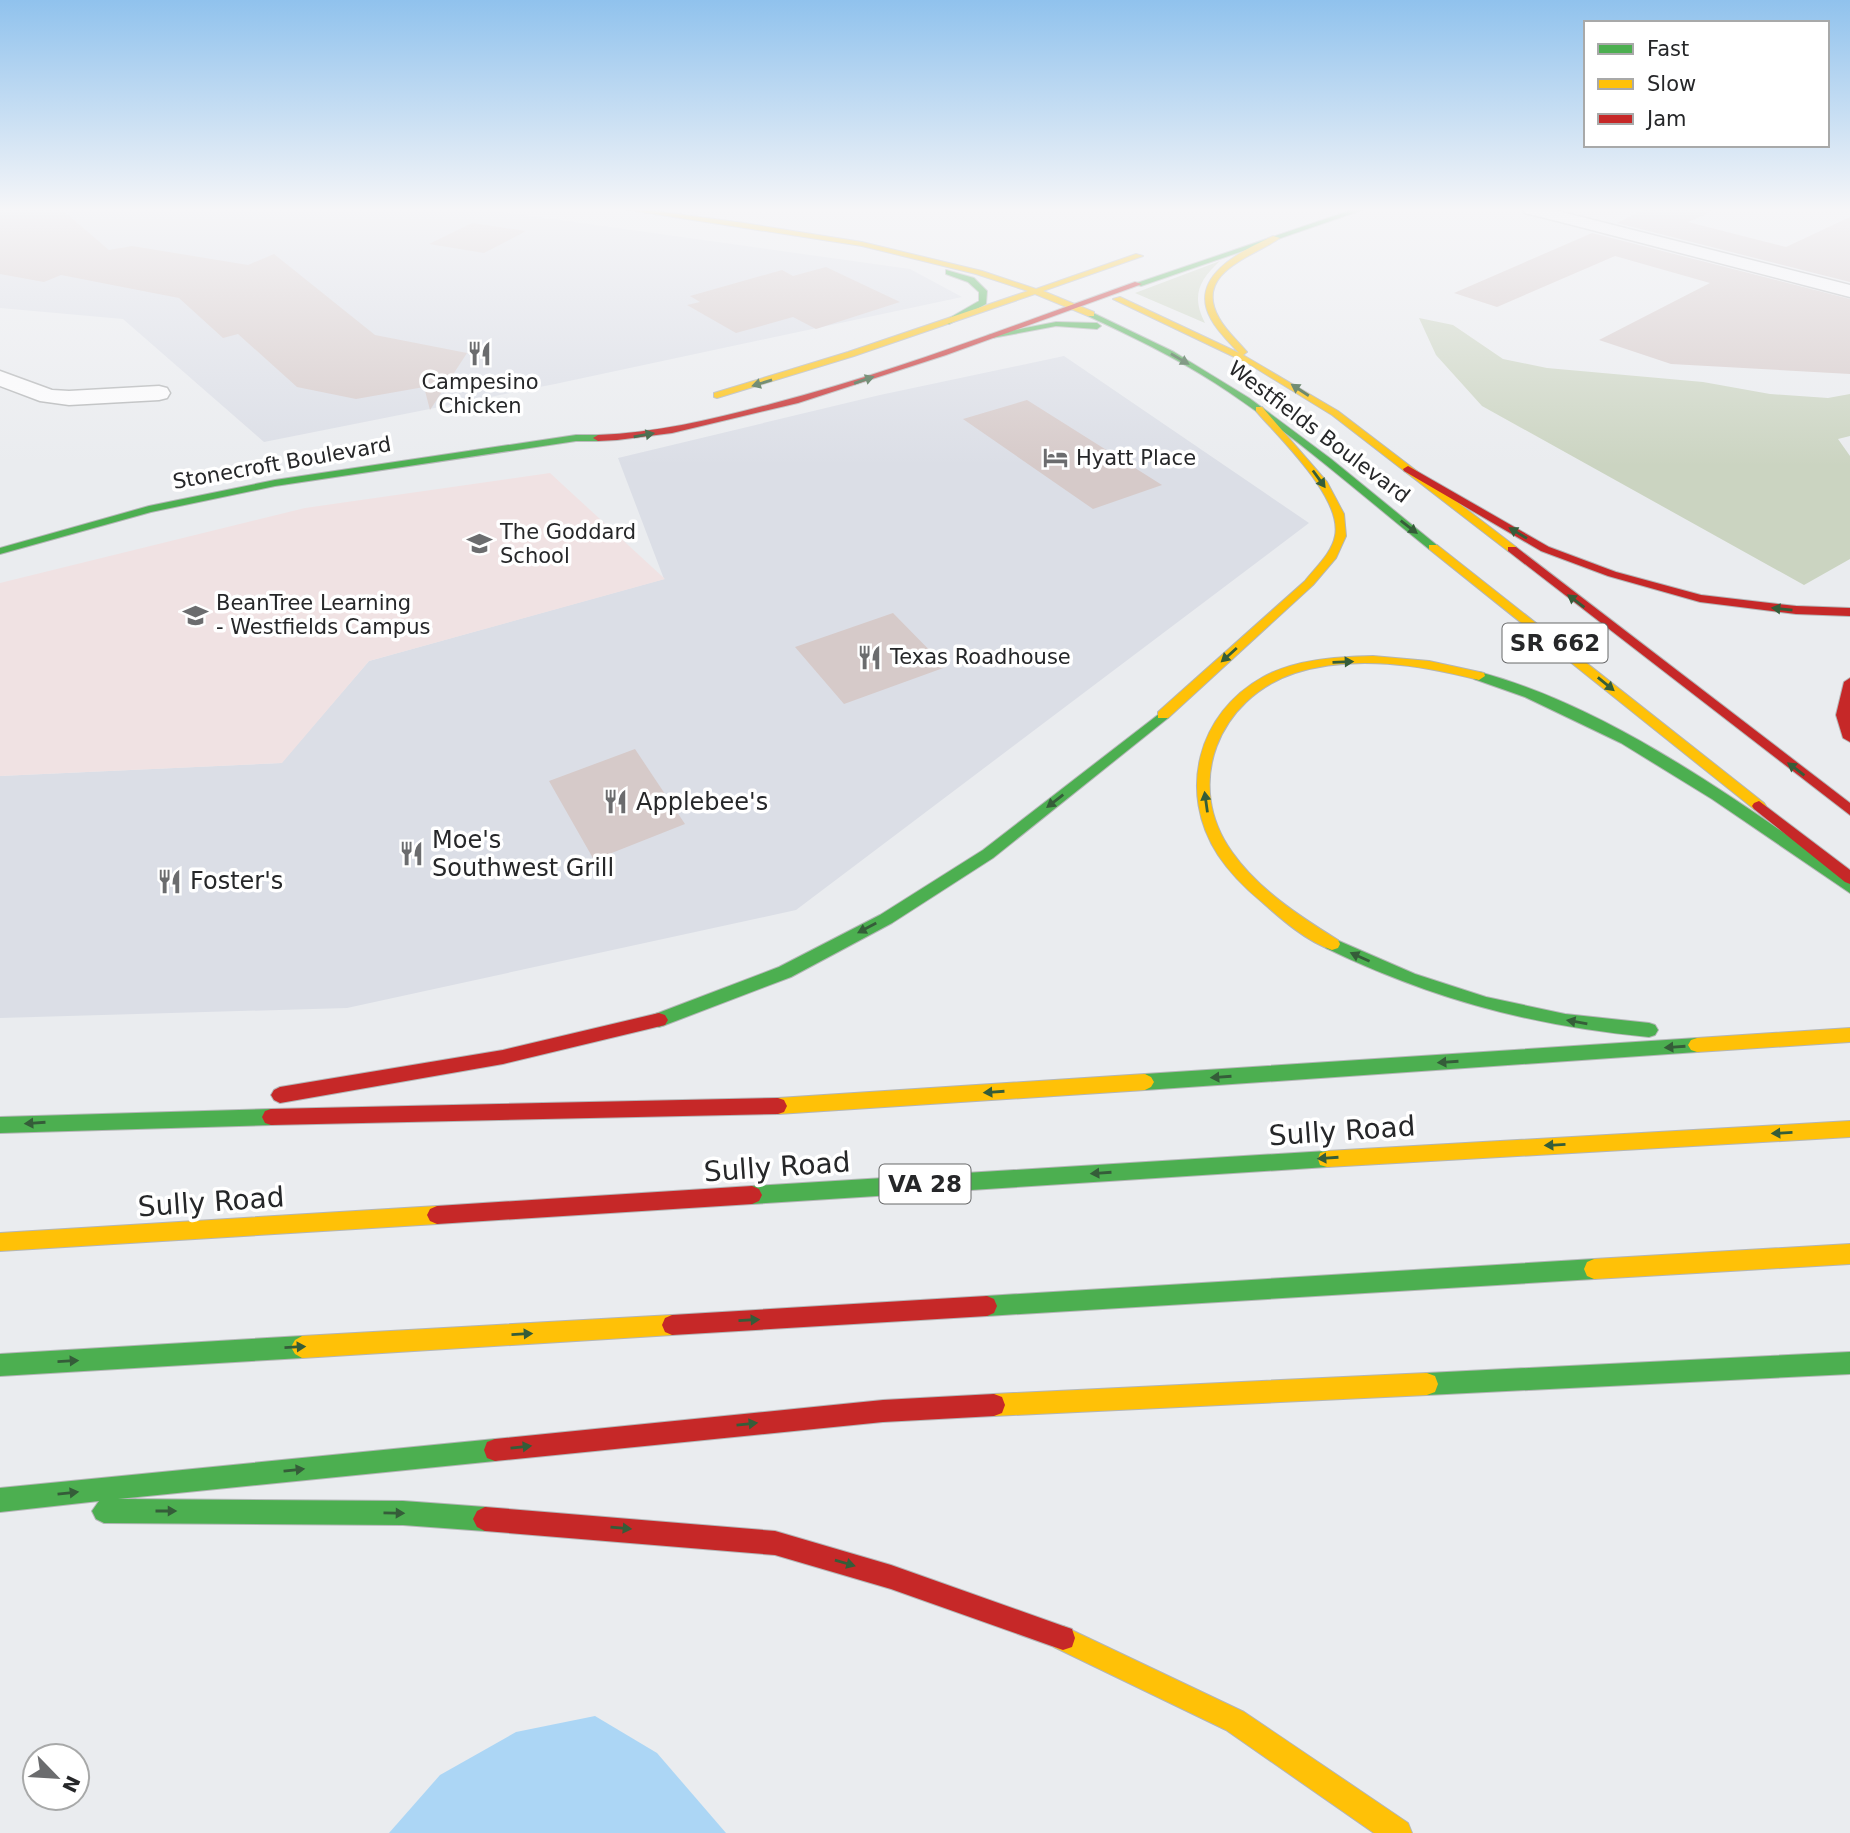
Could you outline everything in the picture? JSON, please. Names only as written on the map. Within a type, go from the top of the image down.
[{"type":"main road","points":[[949,321],[983,302],[983,295]]},
{"type":"main road","points":[[699,400],[790,374],[1028,295]]},
{"type":"main road","name":"Westfields Boulevard","points":[[1042,295],[1139,336],[1231,388],[1850,878]]},
{"type":"main road","name":"Stonecroft Boulevard","points":[[0,551],[114,518],[275,483],[576,438],[627,438],[783,405],[818,396],[1107,295]]},
{"type":"main road","name":"Westfields Boulevard","points":[[1107,295],[1161,317],[1252,362],[1335,413],[1850,810]]},
{"type":"main road","points":[[1209,295],[1210,312],[1252,362]]},
{"type":"main road","points":[[992,335],[1040,326],[1088,324],[1139,336]]},
{"type":"main road","points":[[267,1097],[503,1057],[668,1018],[785,972],[886,919],[988,854],[1146,730],[1309,583],[1330,560],[1342,527],[1338,510],[1321,480],[1259,409]]},
{"type":"main road","name":"Stonecroft Boulevard","points":[[576,438],[611,421]]},
{"type":"main road","points":[[1408,469],[1545,549],[1612,574],[1700,598],[1796,610],[1850,612]]},
{"type":"main road","points":[[1845,1035],[1620,1029],[1499,1008],[1415,982],[1324,941],[1266,898],[1224,852],[1205,809],[1202,756],[1227,709],[1271,678],[1325,663],[1394,661],[1455,669],[1519,690],[1587,720],[1654,755],[1850,887]]},
{"type":"main road","points":[[1850,682],[1843,715],[1850,738]]},
{"type":"main road","points":[[0,1125],[69,1121],[803,1105],[1845,1035]]},
{"type":"main road","points":[[69,1121],[227,1101]]},
{"type":"main road","name":"Sully Road","points":[[0,1242],[1479,1149],[1850,1129]]},
{"type":"main road","points":[[0,1364],[1850,1254]]},
{"type":"main road","points":[[0,1500],[883,1410],[1850,1363]]},
{"type":"main road","points":[[0,1510],[55,1510]]},
{"type":"main road","points":[[83,1510],[403,1513],[775,1543],[891,1577],[1046,1630],[1235,1721],[1398,1833]]},
{"type":"street","points":[[0,378],[48,396],[69,398],[159,393]]},
{"type":"shaded area","points":[[0,295],[957,295],[962,297],[555,384],[264,442],[123,319],[0,308]]},
{"type":"shaded area","points":[[1064,356],[1309,523],[796,910],[347,1008],[0,1018],[0,776],[281,763],[369,661],[664,579],[618,458],[880,395]]},
{"type":"shaded area","name":"BeanTree Learning - Westfields Campus","points":[[550,473],[665,579],[369,661],[282,763],[0,776],[0,583],[305,508]]},
{"type":"green space","points":[[1139,295],[1198,295],[1198,305],[1205,323]]},
{"type":"green space","points":[[1419,318],[1453,325],[1503,359],[1547,368],[1703,382],[1770,394],[1828,398],[1850,394],[1850,436],[1838,439],[1850,456],[1850,559],[1804,585],[1482,406],[1436,355]]},
{"type":"water","points":[[595,1716],[657,1753],[726,1833],[389,1833],[440,1775],[516,1732]]},
{"type":"building","points":[[161,295],[325,295],[375,335],[467,353],[430,410],[424,387],[356,399],[297,387],[238,334],[223,338],[179,298]]},
{"type":"building","points":[[884,295],[900,302],[816,329],[793,317],[736,333],[687,305],[700,302],[690,296]]},
{"type":"building","points":[[1459,295],[1526,295],[1497,307]]},
{"type":"building","points":[[1688,295],[1833,295],[1850,299],[1850,374],[1671,364],[1599,340]]},
{"type":"building","name":"Hyatt Place","points":[[1027,400],[1162,485],[1093,509],[963,419]]},
{"type":"building","name":"Texas Roadhouse","points":[[893,613],[946,667],[844,704],[795,647]]},
{"type":"building","name":"Applebee's","points":[[635,749],[685,824],[594,860],[549,781]]},
{"type":"traffic: fast","points":[[949,322],[983,302],[983,295]]},
{"type":"traffic: fast","points":[[1091,314],[1203,371],[1246,400],[1433,547]]},
{"type":"traffic: fast","points":[[992,335],[1056,324],[1097,326]]},
{"type":"traffic: fast","points":[[0,551],[149,509],[275,483],[576,438],[598,438]]},
{"type":"traffic: fast","points":[[1479,676],[1529,694],[1626,740],[1762,825],[1850,887]]},
{"type":"traffic: fast","points":[[659,1020],[785,972],[886,919],[988,854],[1163,715]]},
{"type":"traffic: fast","points":[[1332,944],[1409,978],[1486,1004],[1565,1020],[1649,1030]]},
{"type":"traffic: fast","points":[[1145,1082],[1697,1045]]},
{"type":"traffic: fast","points":[[0,1125],[271,1117]]},
{"type":"traffic: fast","points":[[752,1195],[1327,1159]]},
{"type":"traffic: fast","points":[[987,1306],[1594,1269]]},
{"type":"traffic: fast","points":[[0,1365],[302,1347]]},
{"type":"traffic: fast","points":[[1427,1384],[1850,1363]]},
{"type":"traffic: fast","points":[[0,1500],[495,1450]]},
{"type":"traffic: fast","points":[[104,1511],[403,1513],[485,1519]]},
{"type":"traffic: slow","points":[[717,395],[851,354],[1026,295]]},
{"type":"traffic: slow","points":[[1044,295],[1091,314]]},
{"type":"traffic: slow","points":[[1209,295],[1212,313],[1222,329],[1243,352]]},
{"type":"traffic: slow","points":[[1117,299],[1252,362],[1335,413],[1512,549]]},
{"type":"traffic: slow","points":[[1163,715],[1309,583],[1330,558],[1341,536],[1339,514],[1322,482],[1259,409]]},
{"type":"traffic: slow","points":[[1433,547],[1759,806]]},
{"type":"traffic: slow","points":[[1332,944],[1288,915],[1258,890],[1223,851],[1211,827],[1204,802],[1206,754],[1215,732],[1228,712],[1246,694],[1269,679],[1317,664],[1402,661],[1479,676]]},
{"type":"traffic: slow","points":[[1697,1045],[1850,1035]]},
{"type":"traffic: slow","points":[[778,1106],[1145,1082]]},
{"type":"traffic: slow","points":[[1327,1159],[1850,1129]]},
{"type":"traffic: slow","points":[[0,1242],[437,1215]]},
{"type":"traffic: slow","points":[[1594,1269],[1850,1254]]},
{"type":"traffic: slow","points":[[302,1347],[672,1325]]},
{"type":"traffic: slow","points":[[994,1405],[1427,1384]]},
{"type":"traffic: slow","points":[[1063,1638],[1235,1721],[1398,1833]]},
{"type":"traffic: jam","points":[[598,438],[672,430],[795,401],[943,354],[1109,295]]},
{"type":"traffic: jam","points":[[1408,469],[1545,549],[1612,574],[1700,598],[1796,610],[1850,612]]},
{"type":"traffic: jam","points":[[1512,549],[1850,810]]},
{"type":"traffic: jam","points":[[1850,682],[1843,715],[1850,738]]},
{"type":"traffic: jam","points":[[1759,806],[1850,878]]},
{"type":"traffic: jam","points":[[280,1095],[503,1057],[659,1020]]},
{"type":"traffic: jam","points":[[271,1117],[778,1106]]},
{"type":"traffic: jam","points":[[437,1215],[752,1195]]},
{"type":"traffic: jam","points":[[672,1325],[987,1306]]},
{"type":"traffic: jam","points":[[495,1450],[883,1411],[994,1405]]},
{"type":"traffic: jam","points":[[485,1519],[775,1543],[891,1577],[1063,1638]]},
{"type":"place","name":"Campesino Chicken","points":[[480,353]]},
{"type":"place","name":"Hyatt Place","points":[[1056,458]]},
{"type":"place","name":"The Goddard School","points":[[480,544]]},
{"type":"place","name":"BeanTree Learning - Westfields Campus","points":[[196,615]]},
{"type":"place","name":"Texas Roadhouse","points":[[870,657]]},
{"type":"place","name":"Applebee's","points":[[616,802]]},
{"type":"place","name":"Moe's Southwest Grill","points":[[412,854]]},
{"type":"place","name":"Foster's","points":[[170,881]]}]
